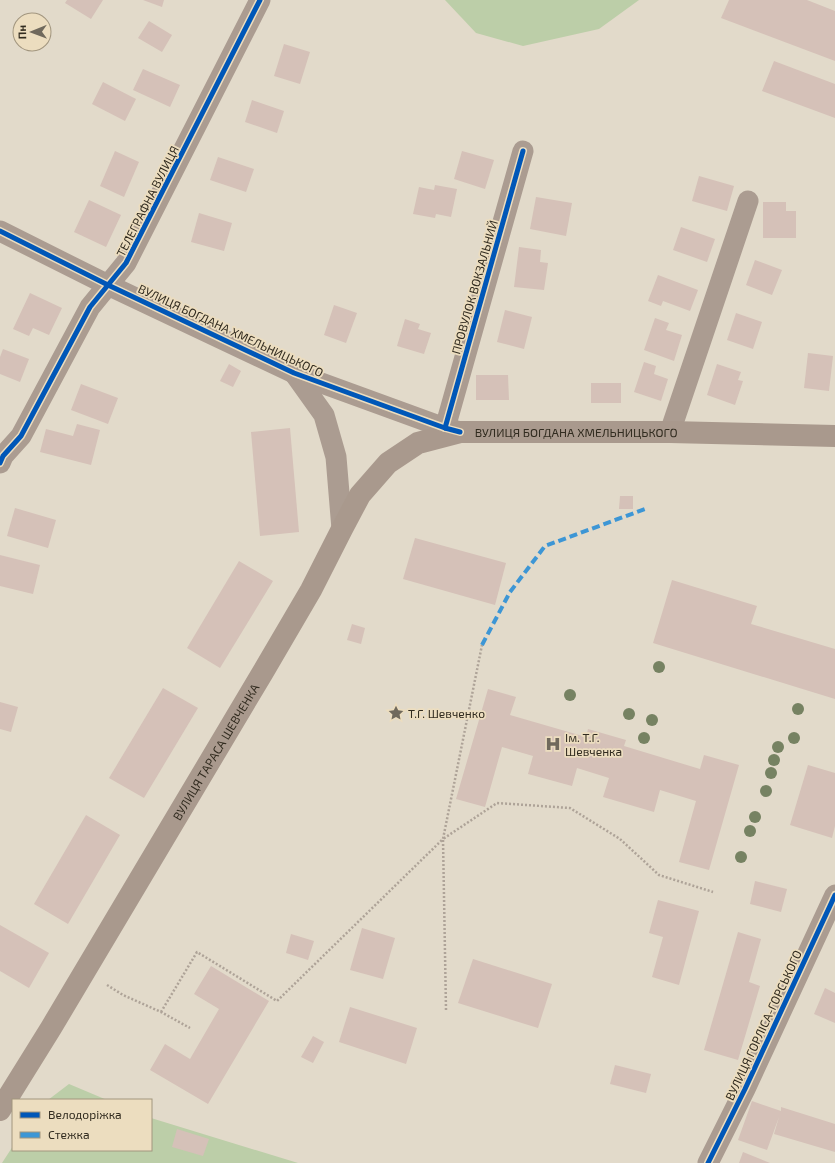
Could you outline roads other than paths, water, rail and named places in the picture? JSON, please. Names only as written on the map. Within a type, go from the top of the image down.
[{"type":"main road","name":"ВУЛИЦЯ БОГДАНА ХМЕЛЬНИЦЬКОГО","points":[[453,430],[670,432],[835,436]]},
{"type":"main road","name":"ВУЛИЦЯ ТАРАСА ШЕВЧЕНКА","points":[[0,1110],[51,1028],[311,590],[360,495],[388,463],[418,443],[453,430]]},
{"type":"street","name":"ТЕЛЕГРАФНА ВУЛИЦЯ","points":[[0,463],[3,456],[21,436],[90,307],[126,263],[260,0]]},
{"type":"street","name":"ПРОВУЛОК ВОКЗАЛЬНИЙ","points":[[453,430],[522,151]]},
{"type":"street","points":[[670,432],[748,201]]},
{"type":"street","name":"ВУЛИЦЯ БОГДАНА ХМЕЛЬНИЦЬКОГО","points":[[0,231],[294,373],[453,430]]},
{"type":"street","points":[[294,373],[324,415],[336,457],[342,529]]},
{"type":"street","name":"ВУЛИЦЯ ГОРЛІСА-ГОРСЬКОГО","points":[[708,1163],[745,1089],[835,895]]},
{"type":"place","name":"Т.Г. Шевченко","points":[[396,713]]},
{"type":"place","name":"Ім. Т.Г. Шевченка","points":[[553,744]]}]
